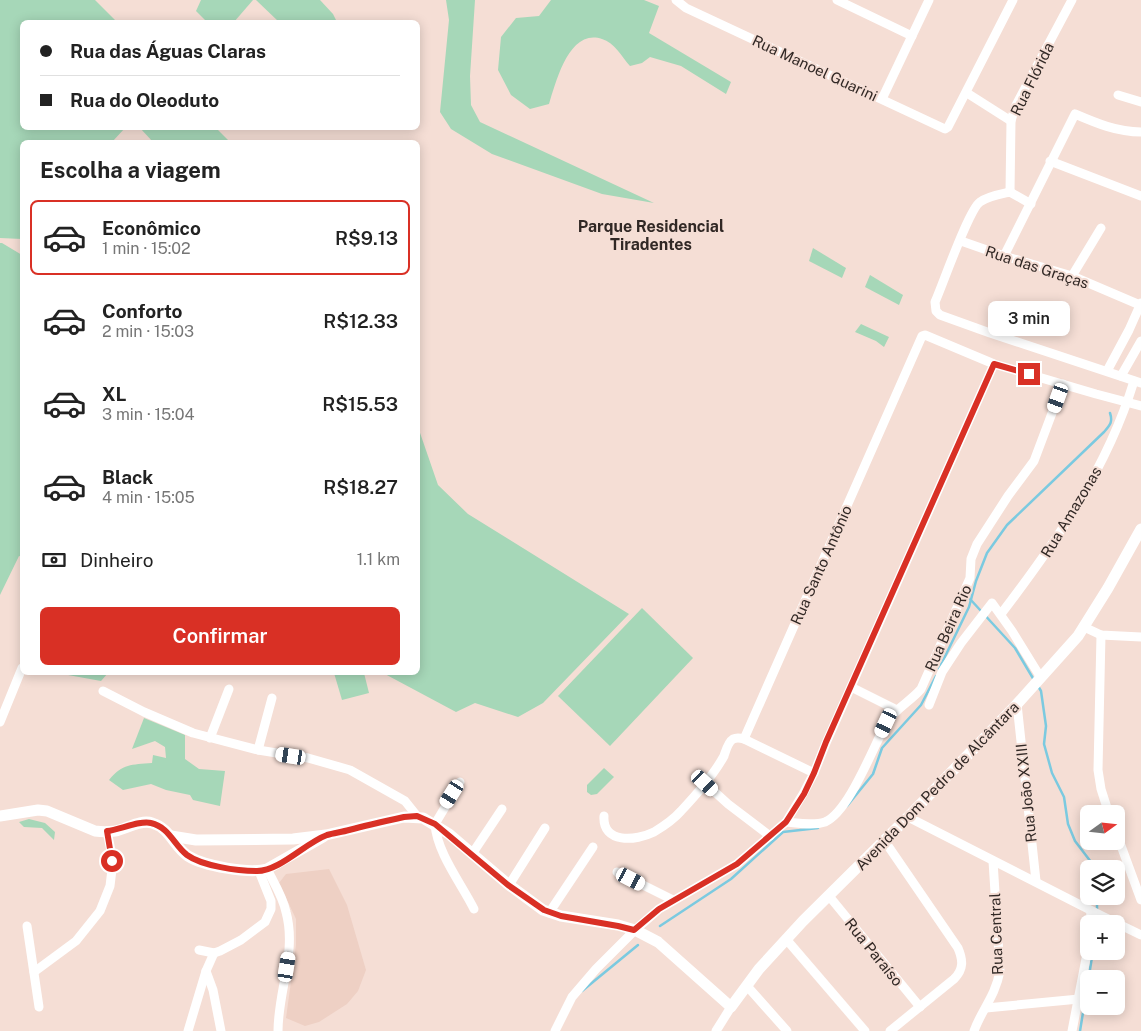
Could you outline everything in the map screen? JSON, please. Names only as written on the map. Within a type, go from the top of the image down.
[{"type":"street","name":"Rua Manoel Guarini","points":[[676,0],[686,8],[943,129],[948,127],[967,93]]},
{"type":"street","points":[[837,0],[912,36]]},
{"type":"street","points":[[882,99],[929,0]]},
{"type":"street","points":[[1011,121],[967,93],[1013,0]]},
{"type":"street","name":"Rua Flórida","points":[[1010,192],[1011,121],[1015,107],[1072,0]]},
{"type":"street","points":[[1118,95],[1141,102]]},
{"type":"street","points":[[1004,256],[1075,114],[1101,125],[1129,132],[1141,132]]},
{"type":"street","points":[[1050,161],[1141,196]]},
{"type":"street","points":[[1031,204],[1010,192],[984,199],[975,206],[936,302],[935,309],[940,315],[1137,382]]},
{"type":"street","points":[[1072,276],[1101,228]]},
{"type":"street","name":"Rua das Graças","points":[[960,241],[1072,276],[1140,304]]},
{"type":"street","points":[[1107,371],[1129,330],[1140,304]]},
{"type":"street","name":"Rua Santo Antônio","points":[[744,739],[921,337],[925,335],[994,364]]},
{"type":"street","points":[[1120,376],[1141,340]]},
{"type":"street","points":[[555,1031],[572,997],[634,930],[673,900],[737,864],[786,822],[804,794],[814,773],[994,364],[1141,406]]},
{"type":"street","name":"Rua Amazonas","points":[[1001,614],[1041,562],[1064,527],[1109,446],[1137,382]]},
{"type":"street","name":"Rua Beira Rio","points":[[786,822],[815,823],[824,822],[832,817],[863,772],[886,723],[896,710],[908,703],[921,688],[970,578],[971,559],[977,544],[1008,496],[1034,461],[1063,384]]},
{"type":"street","name":"Avenida Dom Pedro de Alcântara","points":[[716,1031],[731,1007],[759,970],[786,939],[1028,693],[1084,627],[1141,530]]},
{"type":"street","points":[[929,704],[942,672],[961,643],[991,605],[1001,614],[1039,680]]},
{"type":"street","points":[[1084,627],[1101,635],[1141,637]]},
{"type":"street","points":[[1101,635],[1098,770],[1106,805]]},
{"type":"street","points":[[0,722],[20,673]]},
{"type":"street","points":[[851,687],[896,710]]},
{"type":"street","points":[[210,738],[229,689]]},
{"type":"street","points":[[103,691],[160,719],[210,738],[258,750],[308,758],[350,770],[405,802],[417,816],[435,824],[535,905],[549,913],[634,930],[645,934],[666,947],[731,1007]]},
{"type":"street","points":[[258,750],[272,698]]},
{"type":"street","name":"Rua João XXIII","points":[[1017,704],[1036,882]]},
{"type":"street","points":[[604,816],[605,827],[613,835],[627,838],[646,835],[656,831],[673,818],[705,783],[718,766],[732,740],[738,738],[744,739],[814,773]]},
{"type":"street","points":[[460,782],[435,824],[440,845],[474,909]]},
{"type":"street","points":[[705,783],[728,804],[770,836]]},
{"type":"street","points":[[472,854],[502,809]]},
{"type":"street","points":[[0,816],[38,810],[47,811],[96,831],[107,831],[148,822],[161,827],[184,844],[219,840],[293,839],[326,835],[404,817],[417,816]]},
{"type":"street","points":[[908,817],[1141,935]]},
{"type":"street","points":[[508,885],[546,828]]},
{"type":"street","points":[[34,972],[76,941],[102,906],[110,886],[112,861],[107,831]]},
{"type":"street","points":[[184,844],[188,856],[203,862],[236,870],[263,870],[295,854],[326,835]]},
{"type":"street","points":[[293,839],[296,848],[295,854]]},
{"type":"street","points":[[884,840],[958,948],[962,957],[960,973],[890,1031]]},
{"type":"street","points":[[549,913],[594,847]]},
{"type":"street","points":[[1123,850],[1141,900]]},
{"type":"street","name":"Rua Central","points":[[974,1031],[997,985],[1000,972],[993,861]]},
{"type":"street","points":[[188,1031],[206,971],[214,953],[254,932],[268,916],[271,909],[271,901],[263,870]]},
{"type":"street","points":[[263,870],[283,901],[289,930],[289,951],[278,1031]]},
{"type":"street","points":[[617,872],[673,900]]},
{"type":"street","name":"Rua Paraíso","points":[[829,896],[920,1008]]},
{"type":"street","points":[[26,926],[39,1007]]},
{"type":"street","points":[[786,939],[865,1031]]},
{"type":"street","points":[[199,950],[214,953]]},
{"type":"street","points":[[1072,1031],[1086,960]]},
{"type":"street","points":[[206,971],[213,990],[221,1031]]},
{"type":"street","points":[[747,986],[787,1031]]},
{"type":"street","points":[[986,1008],[1079,999]]},
{"type":"shaded area","points":[[329,869],[347,905],[366,970],[358,991],[347,1004],[319,1022],[305,1026],[286,1018],[296,945],[296,919],[279,883],[286,874]]},
{"type":"green space","points":[[0,0],[95,0],[115,20],[20,20],[20,130],[123,130],[114,140],[20,140],[20,239],[0,238]]},
{"type":"green space","points":[[201,0],[253,0],[236,20],[205,20],[196,11]]},
{"type":"green space","points":[[256,0],[320,0],[336,20],[277,20]]},
{"type":"green space","points":[[446,0],[475,0],[470,76],[471,105],[480,122],[654,203],[602,194],[492,154],[451,129],[440,112],[449,20]]},
{"type":"green space","points":[[551,0],[644,0],[659,6],[649,33],[731,82],[726,94],[681,66],[650,57],[642,63],[630,66],[610,43],[602,39],[591,38],[581,41],[566,59],[549,104],[530,109],[511,95],[498,70],[501,37],[516,18],[539,16]]},
{"type":"green space","points":[[142,130],[218,130],[228,140],[151,140]]},
{"type":"green space","points":[[0,243],[2,243],[20,254],[20,556],[0,595]]},
{"type":"green space","points":[[813,248],[846,268],[842,278],[809,261]]},
{"type":"green space","points":[[870,275],[903,295],[899,305],[865,287]]},
{"type":"green space","points":[[861,324],[889,337],[884,347],[876,341],[855,332]]},
{"type":"green space","points":[[420,433],[438,485],[468,514],[629,614],[543,703],[518,717],[475,703],[456,712],[387,675],[420,675]]},
{"type":"green space","points":[[642,608],[693,658],[610,746],[558,696]]},
{"type":"green space","points":[[68,675],[106,675],[101,681]]},
{"type":"green space","points":[[335,675],[364,675],[369,693],[342,700]]},
{"type":"green space","points":[[144,718],[185,735],[185,759],[199,769],[225,771],[220,806],[193,800],[190,795],[166,790],[151,784],[123,790],[109,780],[119,770],[128,766],[152,763],[153,755],[166,758],[165,747],[155,741],[132,749]]},
{"type":"green space","points":[[604,768],[614,777],[597,794],[591,795],[587,792],[587,785]]},
{"type":"green space","points":[[29,819],[45,823],[55,832],[54,840],[42,828],[24,827],[19,822]]},
{"type":"waterway","points":[[939,669],[969,607],[976,581],[987,553],[1007,525],[1104,432],[1110,423],[1110,413]]},
{"type":"waterway","points":[[970,599],[1015,648],[1034,680]]},
{"type":"waterway","points":[[847,806],[873,774],[882,748],[921,705],[936,676]]},
{"type":"waterway","points":[[1038,686],[1041,691],[1046,726],[1044,744],[1052,773],[1064,797],[1068,824],[1075,841],[1089,860]]},
{"type":"waterway","points":[[660,926],[731,879],[783,832],[818,828]]},
{"type":"waterway","points":[[1097,905],[1097,910]]},
{"type":"waterway","points":[[582,991],[638,945]]},
{"type":"waterway","points":[[1080,1031],[1092,960]]},
{"type":"district","name":"Parque Residencial Tiradentes","points":[[651,235]]},
{"type":"route","points":[[112,861],[107,831],[141,823],[148,822],[161,827],[188,856],[203,862],[236,870],[259,871],[273,867],[326,835],[404,817],[417,816],[435,824],[449,834],[508,885],[549,913],[634,930],[673,900],[737,864],[786,822],[804,794],[814,773],[826,742],[994,364],[1029,374]]}]
